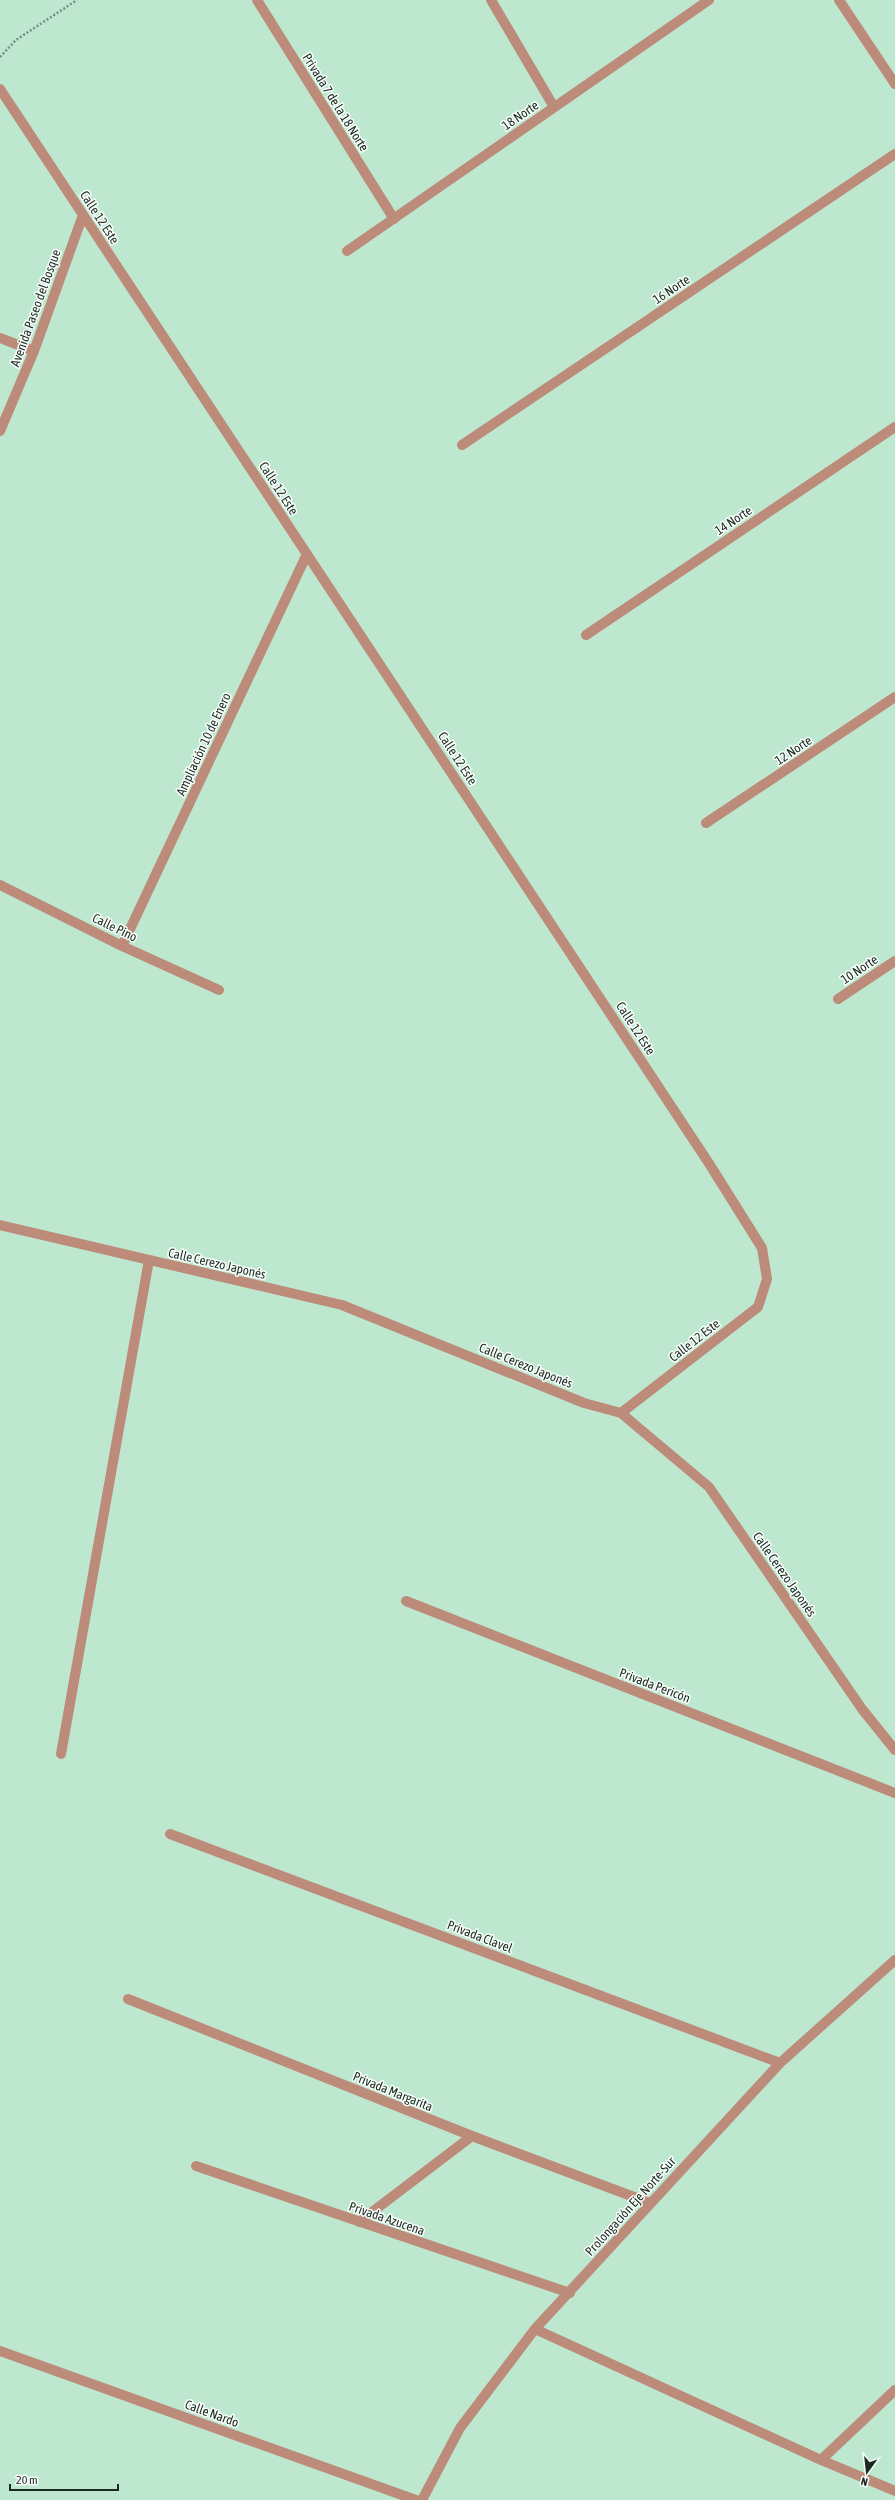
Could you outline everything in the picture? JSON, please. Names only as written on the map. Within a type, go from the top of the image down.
[{"type":"street","name":"Privada 7 de la 18 Norte","points":[[257,0],[394,218]]},
{"type":"street","points":[[491,0],[554,108]]},
{"type":"street","name":"18 Norte","points":[[347,251],[709,0]]},
{"type":"street","points":[[839,0],[895,84]]},
{"type":"street","name":"Calle 12 Este","points":[[0,89],[710,1165],[762,1248],[766,1279],[758,1307],[621,1413]]},
{"type":"street","name":"16 Norte","points":[[462,445],[895,154]]},
{"type":"street","name":"Avenida Paseo del Bosque","points":[[0,431],[34,351],[83,215]]},
{"type":"street","points":[[0,338],[34,351]]},
{"type":"street","name":"14 Norte","points":[[586,635],[895,427]]},
{"type":"street","name":"Ampliación 10 de Enero","points":[[122,946],[307,554]]},
{"type":"street","name":"12 Norte","points":[[706,823],[895,697]]},
{"type":"street","name":"Calle Pino","points":[[0,885],[122,946],[219,990]]},
{"type":"street","name":"10 Norte","points":[[838,999],[895,961]]},
{"type":"street","name":"Calle Cerezo Japonés","points":[[0,1225],[342,1305],[584,1403],[621,1413],[709,1487],[862,1709],[895,1750]]},
{"type":"street","points":[[61,1754],[149,1260]]},
{"type":"street","name":"Privada Pericón","points":[[406,1601],[895,1793]]},
{"type":"street","name":"Privada Clavel","points":[[170,1834],[780,2063]]},
{"type":"street","name":"Prolongación Eje Norte-Sur","points":[[422,2500],[460,2428],[536,2329],[780,2063],[895,1960]]},
{"type":"street","name":"Privada Margarita","points":[[128,1999],[472,2136],[650,2203]]},
{"type":"street","points":[[359,2222],[472,2136]]},
{"type":"street","name":"Privada Azucena","points":[[196,2166],[570,2293]]},
{"type":"street","points":[[536,2329],[821,2460],[895,2491]]},
{"type":"street","name":"Calle Nardo","points":[[0,2351],[416,2500]]},
{"type":"street","points":[[821,2460],[895,2390]]},
{"type":"path","points":[[0,57],[16,40],[76,0]]}]
